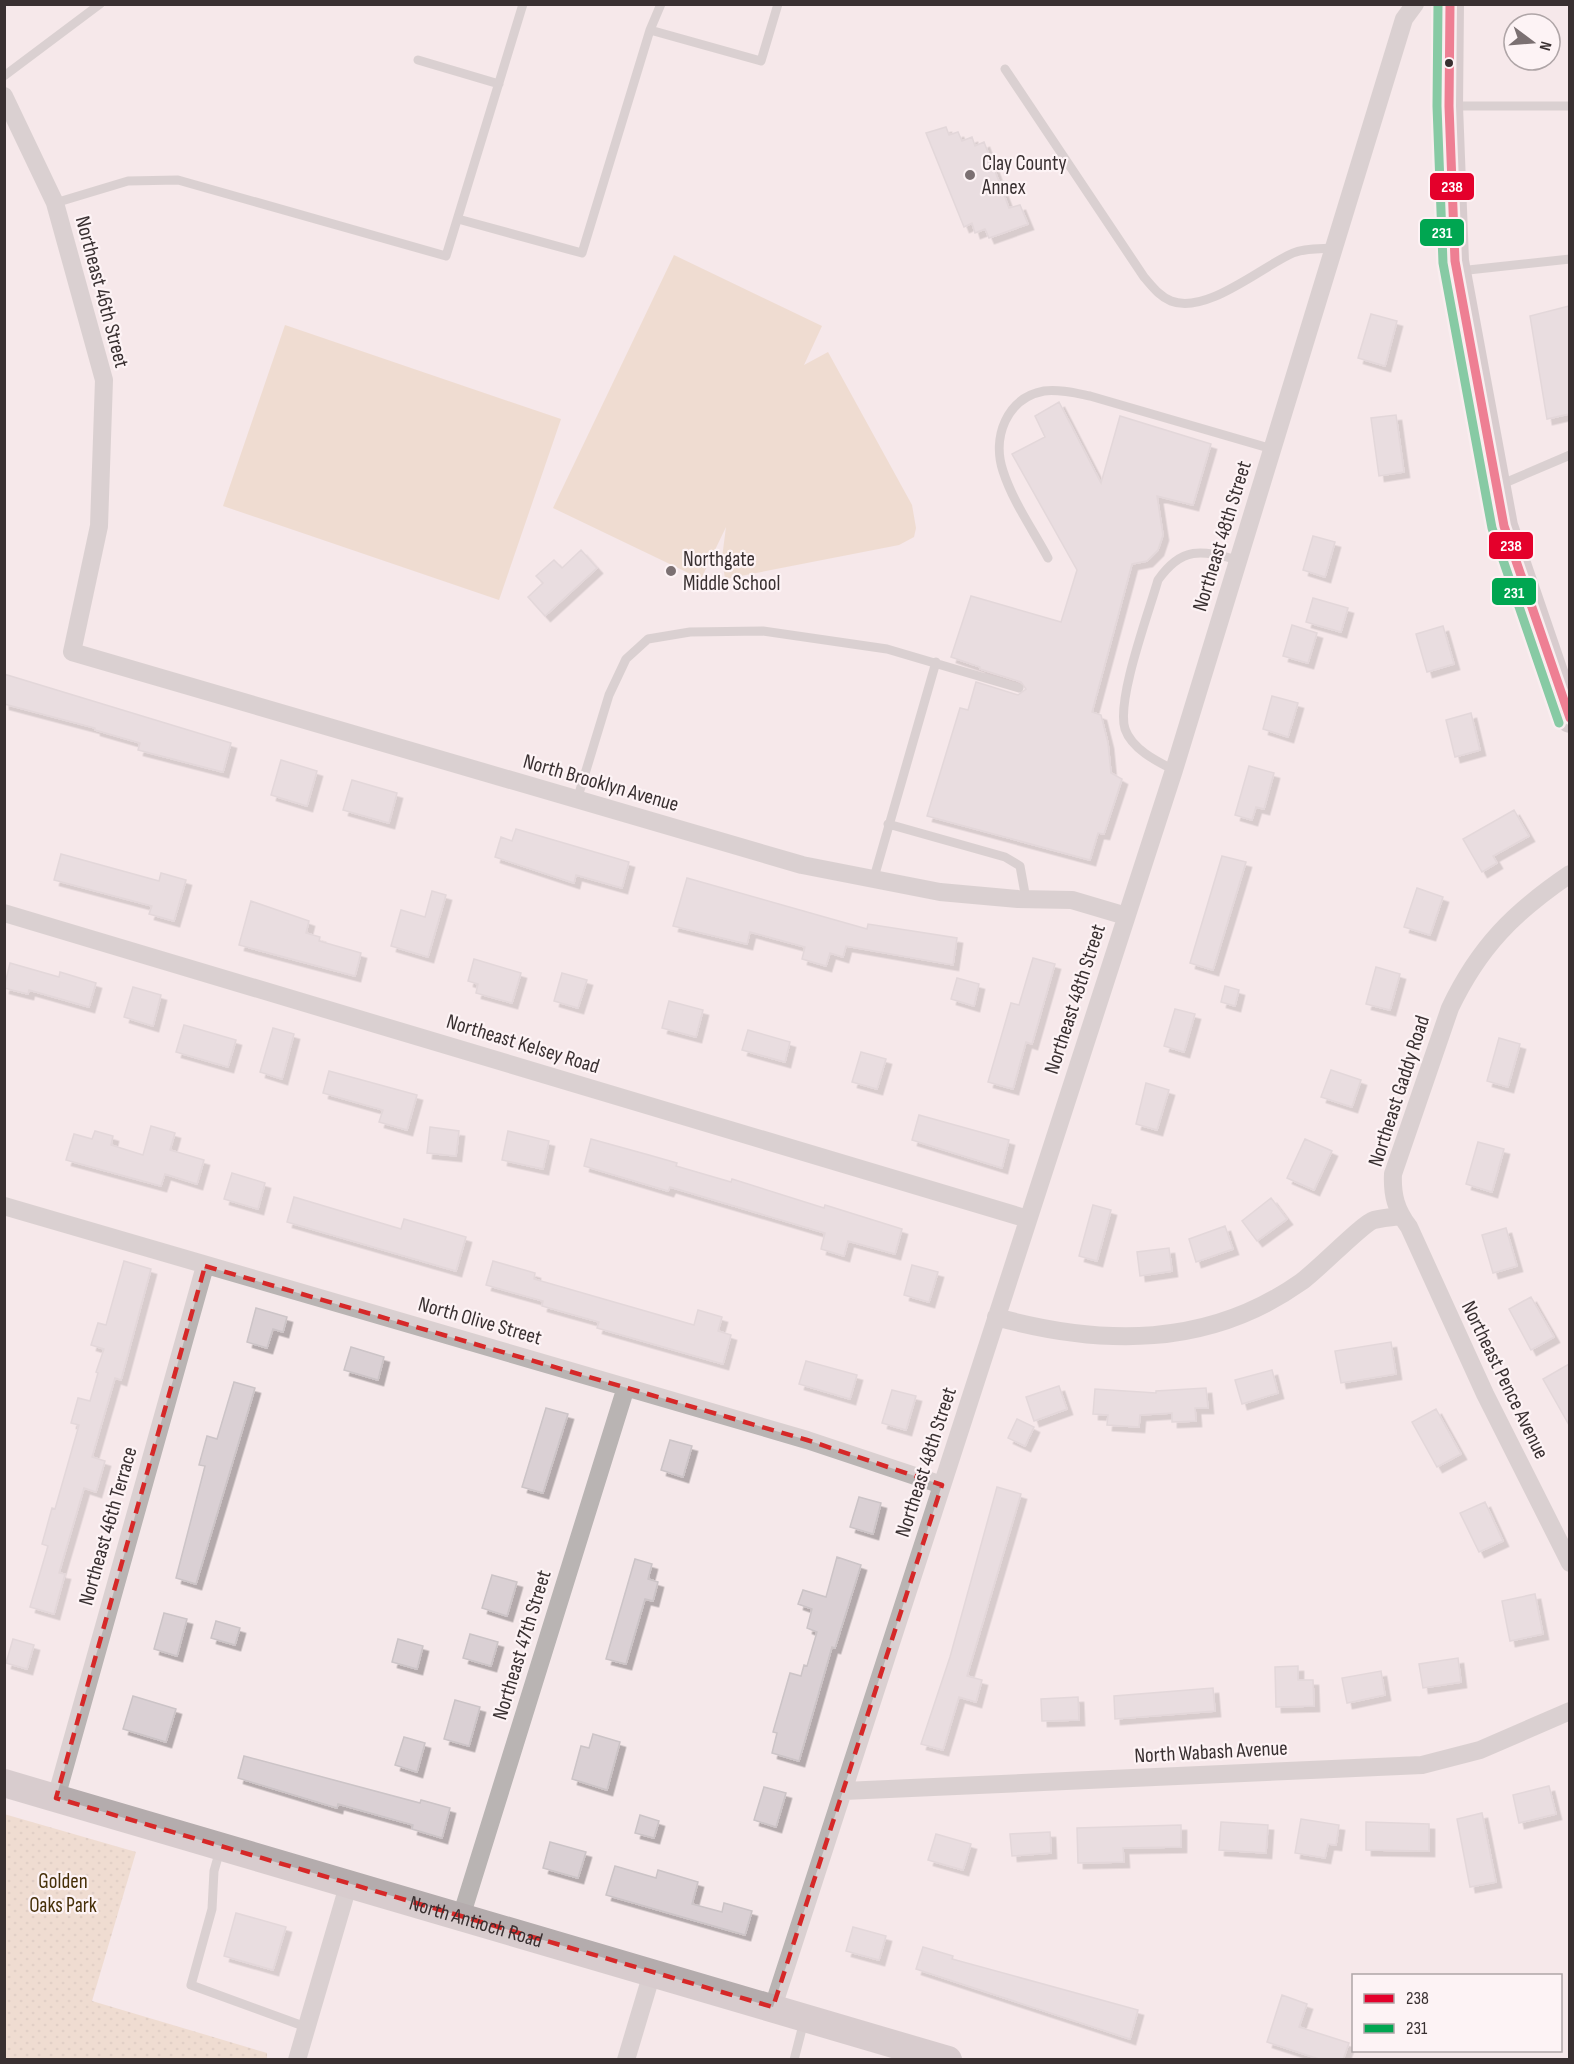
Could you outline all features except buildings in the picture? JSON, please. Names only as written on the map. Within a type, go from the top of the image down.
[{"type":"main road","points":[[1450,4],[1449,106],[1457,271],[1504,526],[1569,720]]},
{"type":"main road","name":"North Antioch Road","points":[[4,1783],[348,1886],[772,2007],[948,2060]]},
{"type":"street","name":"Northeast 48th Street","points":[[772,2007],[1174,770],[1404,19],[1415,4]]},
{"type":"street","name":"Northeast 46th Street","points":[[4,96],[55,203],[104,380],[99,526],[72,652]]},
{"type":"street","name":"North Brooklyn Avenue","points":[[72,652],[802,866],[939,892],[1072,900],[1126,916]]},
{"type":"street","name":"Northeast Gaddy Road","points":[[1401,1216],[1394,1200],[1393,1174],[1450,1008],[1462,982],[1489,943],[1515,914],[1569,874]]},
{"type":"street","name":"Northeast Kelsey Road","points":[[4,914],[1028,1219]]},
{"type":"street","name":"North Olive Street","points":[[4,1206],[807,1440],[942,1485]]},
{"type":"street","points":[[996,1317],[1056,1331],[1118,1337],[1159,1335],[1214,1326],[1274,1299],[1302,1282],[1371,1220],[1401,1216]]},
{"type":"street","name":"Northeast Pence Avenue","points":[[1401,1216],[1485,1394],[1569,1563]]},
{"type":"street","name":"Northeast 46th Terrace","points":[[56,1798],[205,1266]]},
{"type":"street","name":"Northeast 47th Street","points":[[461,1917],[626,1387]]},
{"type":"street","name":"North Wabash Avenue","points":[[844,1791],[1422,1765],[1480,1750],[1569,1711]]},
{"type":"street","points":[[297,2060],[348,1886]]},
{"type":"street","points":[[626,2060],[652,1973]]},
{"type":"lane","points":[[4,76],[100,4]]},
{"type":"lane","points":[[55,203],[128,181],[178,180],[447,256],[523,4]]},
{"type":"lane","points":[[458,219],[582,253],[650,30],[661,4]]},
{"type":"lane","points":[[650,30],[761,61],[778,4]]},
{"type":"lane","points":[[418,60],[499,84]]},
{"type":"lane","points":[[1005,69],[1144,276],[1158,293],[1173,302],[1196,303],[1212,297],[1293,253],[1334,248]]},
{"type":"lane","points":[[1449,106],[1569,106]]},
{"type":"lane","points":[[1457,271],[1569,259]]},
{"type":"lane","points":[[1048,558],[1011,492],[1002,469],[1000,446],[1002,427],[1011,408],[1025,398],[1042,391],[1059,390],[1090,396],[1272,448]]},
{"type":"lane","points":[[1497,487],[1569,455]]},
{"type":"lane","points":[[1174,770],[1156,761],[1136,745],[1126,729],[1122,706],[1158,580],[1169,564],[1184,554],[1198,552],[1238,560]]},
{"type":"lane","points":[[577,800],[609,695],[626,659],[648,639],[690,632],[763,631],[887,649],[1018,688]]},
{"type":"lane","points":[[873,881],[936,662]]},
{"type":"lane","points":[[888,824],[1005,857],[1020,866],[1026,899]]},
{"type":"lane","points":[[221,1848],[214,1871],[212,1909],[192,1985],[306,2027]]},
{"type":"lane","points":[[794,2060],[806,2017]]},
{"type":"highlighted area","points":[[205,1266],[807,1440],[942,1485],[773,2007],[56,1798]]},
{"type":"green space","points":[[674,255],[822,326],[804,365],[828,352],[912,505],[916,528],[914,537],[899,545],[725,579],[722,558],[726,527],[701,579],[553,508]]},
{"type":"green space","points":[[285,325],[561,419],[499,600],[223,506]]},
{"type":"green space","name":"Golden Oaks Park","points":[[4,1814],[136,1852],[92,2001],[267,2053],[267,2059],[5,2059]]},
{"type":"transit line","name":"231","points":[[1438,4],[1437,106],[1443,263],[1492,528],[1559,723]]},
{"type":"transit line","name":"238","points":[[1450,4],[1449,106],[1455,261],[1504,526],[1570,718]]},
{"type":"place","name":"Clay County Annex","points":[[970,175]]},
{"type":"place","name":"Northgate Middle School","points":[[671,571]]}]
